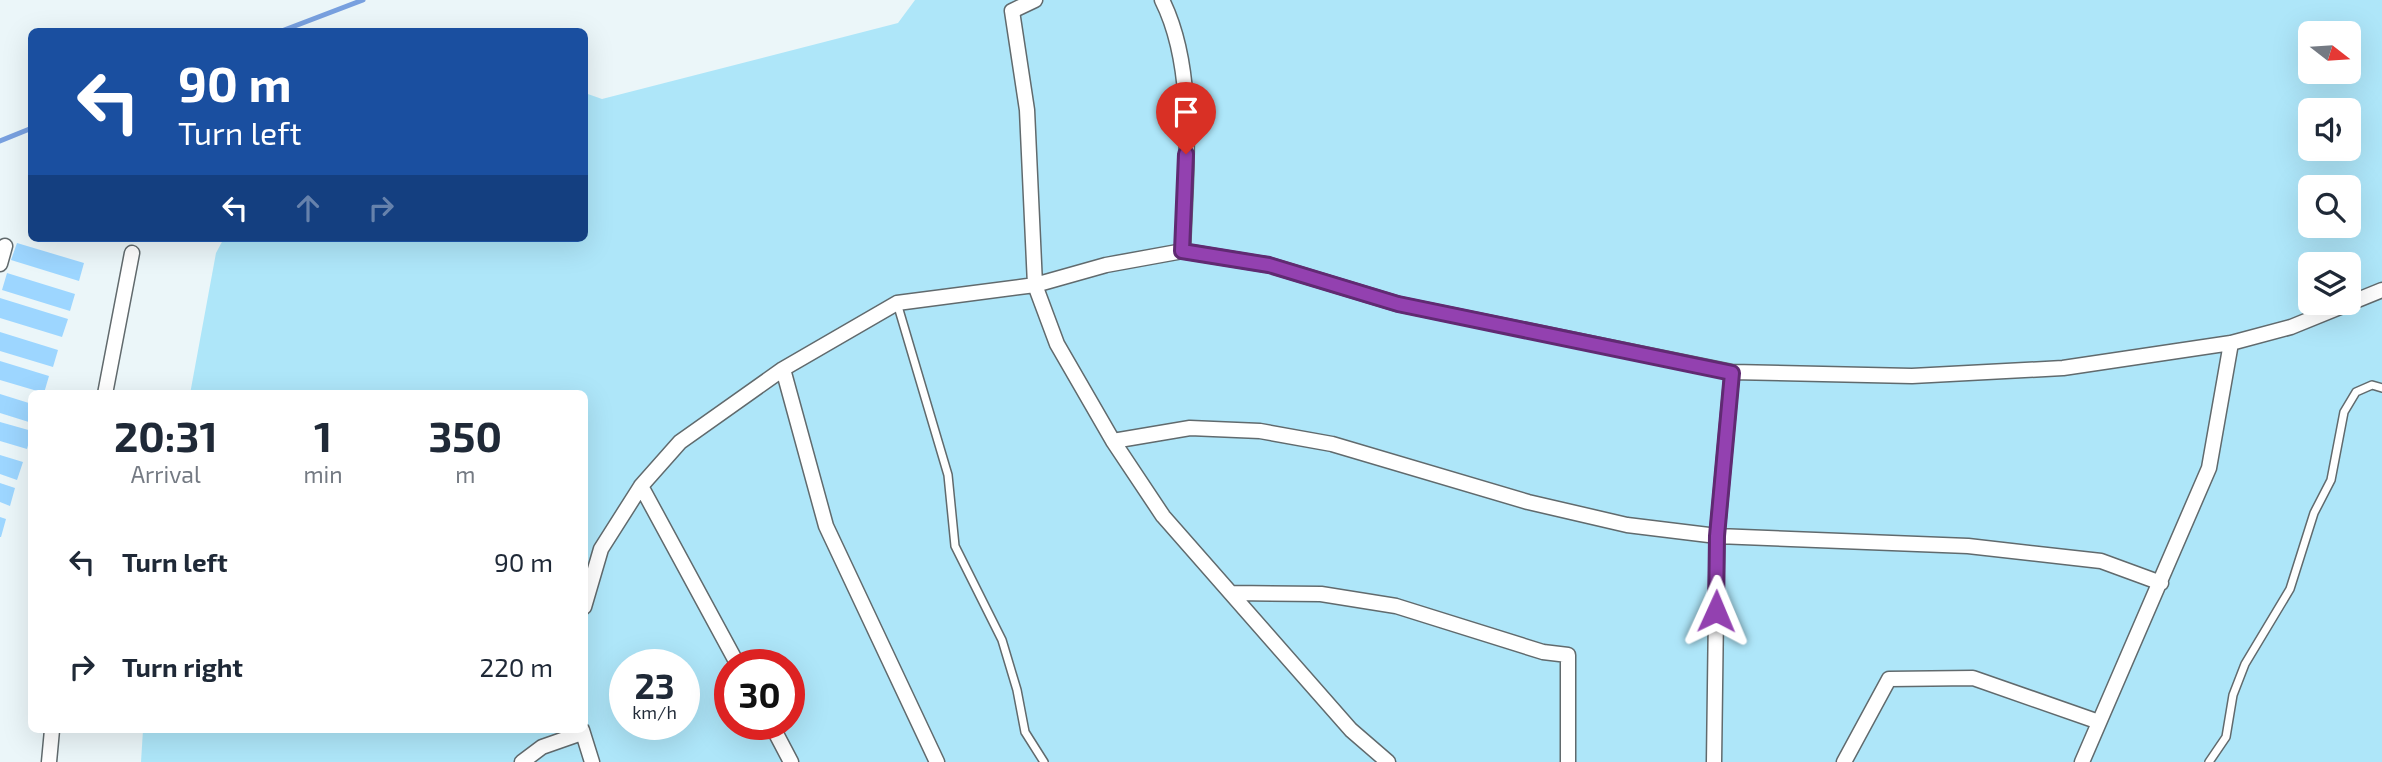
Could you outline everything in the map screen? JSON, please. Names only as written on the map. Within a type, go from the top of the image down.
[{"type":"street","points":[[1035,0],[1012,11],[1027,110],[1035,285],[1057,344],[1113,441],[1163,516],[1351,730],[1388,762]]},
{"type":"street","points":[[1162,0],[1172,19],[1183,69],[1186,154],[1182,251]]},
{"type":"street","points":[[0,264],[5,246]]},
{"type":"street","points":[[588,593],[601,549],[641,486],[680,442],[783,369],[897,303],[1035,285],[1106,265],[1182,251],[1269,265],[1398,304],[1732,373],[1912,376],[2063,368],[2231,343],[2291,327],[2380,293]]},
{"type":"street","points":[[106,390],[132,253]]},
{"type":"street","points":[[2082,762],[2209,468],[2231,343]]},
{"type":"street","points":[[783,369],[826,526],[937,762]]},
{"type":"street","points":[[1714,762],[1717,536],[1732,373]]},
{"type":"street","points":[[1113,441],[1190,428],[1259,431],[1332,444],[1528,502],[1627,526],[1717,536],[1995,549],[2101,561],[2161,583]]},
{"type":"street","points":[[641,486],[729,649]]},
{"type":"street","points":[[1232,593],[1321,594],[1396,606],[1543,652],[1568,655],[1568,762]]},
{"type":"street","points":[[1844,762],[1889,679],[1973,678],[2099,722]]},
{"type":"street","points":[[49,762],[52,733]]},
{"type":"street","points":[[522,762],[542,747],[579,733]]},
{"type":"street","points":[[582,733],[592,762]]},
{"type":"street","points":[[779,740],[791,762]]},
{"type":"lane","points":[[897,303],[948,475],[955,546],[1002,640],[1026,733],[1044,762]]},
{"type":"lane","points":[[2209,762],[2226,737],[2233,695],[2245,664],[2290,589],[2314,513],[2331,480],[2344,412],[2356,392],[2372,385],[2382,388]]},
{"type":"shaded area","points":[[915,0],[2382,0],[2382,762],[141,762],[143,733],[588,733],[588,390],[191,390],[216,253],[222,242],[588,242],[588,94],[602,99],[898,23]]},
{"type":"building","points":[[17,243],[84,263],[79,281],[11,260]]},
{"type":"building","points":[[7,273],[75,294],[70,311],[2,290]]},
{"type":"building","points":[[0,298],[68,319],[62,337],[0,318]]},
{"type":"building","points":[[0,332],[58,350],[53,367],[0,351]]},
{"type":"building","points":[[0,361],[49,376],[45,390],[34,390],[0,380]]},
{"type":"building","points":[[0,394],[28,403],[28,422],[0,413]]},
{"type":"building","points":[[0,422],[28,430],[27,449],[0,441]]},
{"type":"building","points":[[0,455],[23,462],[17,480],[0,474]]},
{"type":"building","points":[[0,483],[15,488],[10,506],[0,502]]},
{"type":"building","points":[[0,517],[6,519],[1,537],[0,537]]},
{"type":"waterway","points":[[290,28],[363,0]]},
{"type":"waterway","points":[[0,141],[28,130]]},
{"type":"route","points":[[1186,154],[1182,251],[1269,265],[1398,304],[1732,373],[1717,536],[1716,611]]}]
